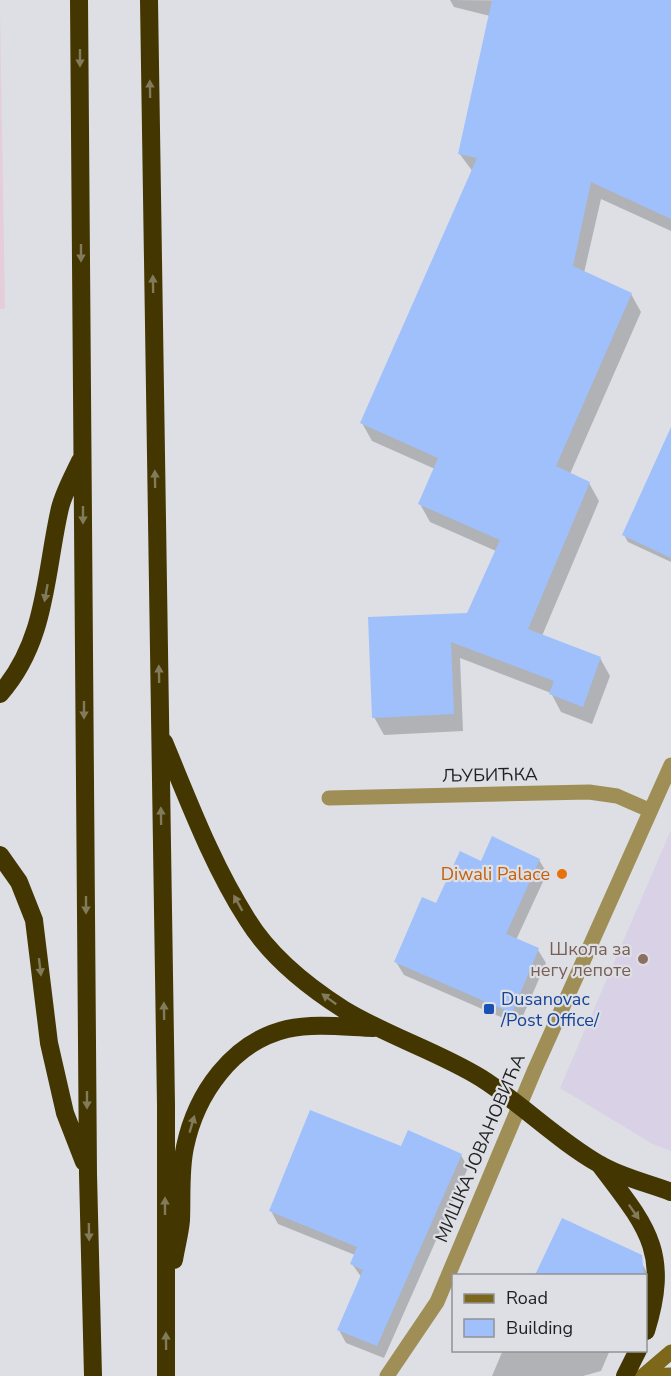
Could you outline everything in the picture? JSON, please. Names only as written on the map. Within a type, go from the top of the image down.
[{"type":"highway","points":[[79,0],[88,1174],[93,1376]]},
{"type":"highway","points":[[148,0],[166,1105],[166,1376]]},
{"type":"highway","points":[[0,694],[26,658],[43,610],[60,506],[82,457]]},
{"type":"highway","points":[[159,732],[214,861],[247,921],[272,950],[305,982],[343,1009],[379,1029],[444,1058],[481,1078],[600,1165],[671,1192]]},
{"type":"highway","points":[[0,855],[19,882],[34,920],[49,1043],[65,1113],[88,1174]]},
{"type":"highway","points":[[165,1306],[180,1224],[185,1148],[197,1105],[212,1082],[244,1051],[272,1034],[313,1026],[379,1029]]},
{"type":"highway","points":[[600,1165],[638,1215],[657,1260],[657,1283],[647,1323]]},
{"type":"highway","points":[[626,1376],[637,1352]]},
{"type":"main road","points":[[643,1376],[671,1352]]},
{"type":"main road","points":[[643,1376],[671,1375]]},
{"type":"street","name":"МИШКА ЈОВАНОВИЋА","points":[[387,1376],[436,1302],[519,1105],[671,765]]},
{"type":"street","name":"ЉУБИЋКА","points":[[329,798],[589,792],[617,796],[649,810]]},
{"type":"shaded area","points":[[0,8],[5,309],[0,309]]},
{"type":"shaded area","name":"Школа за негу лепоте","points":[[671,830],[671,1151],[653,1144],[560,1088]]},
{"type":"building","points":[[492,0],[671,0],[671,219],[591,182],[573,266],[632,293],[556,466],[590,482],[528,629],[601,657],[583,707],[549,694],[554,681],[451,642],[454,714],[372,718],[368,617],[467,613],[500,540],[418,504],[438,458],[360,423],[477,158],[458,154]]},
{"type":"building","points":[[671,427],[671,558],[622,535]]},
{"type":"building","points":[[492,836],[540,859],[506,934],[539,948],[512,1013],[394,962],[422,897],[436,903],[460,851],[481,861]]},
{"type":"building","points":[[310,1110],[401,1146],[408,1130],[462,1154],[377,1346],[337,1330],[363,1270],[350,1264],[357,1247],[269,1211]]},
{"type":"building","points":[[562,1218],[642,1255],[644,1274],[535,1274]]},
{"type":"place","name":"Diwali Palace","points":[[562,874]]},
{"type":"place","name":"Школа за негу лепоте","points":[[643,959]]},
{"type":"place","name":"Dusanovac /Post Office/","points":[[489,1009]]}]
